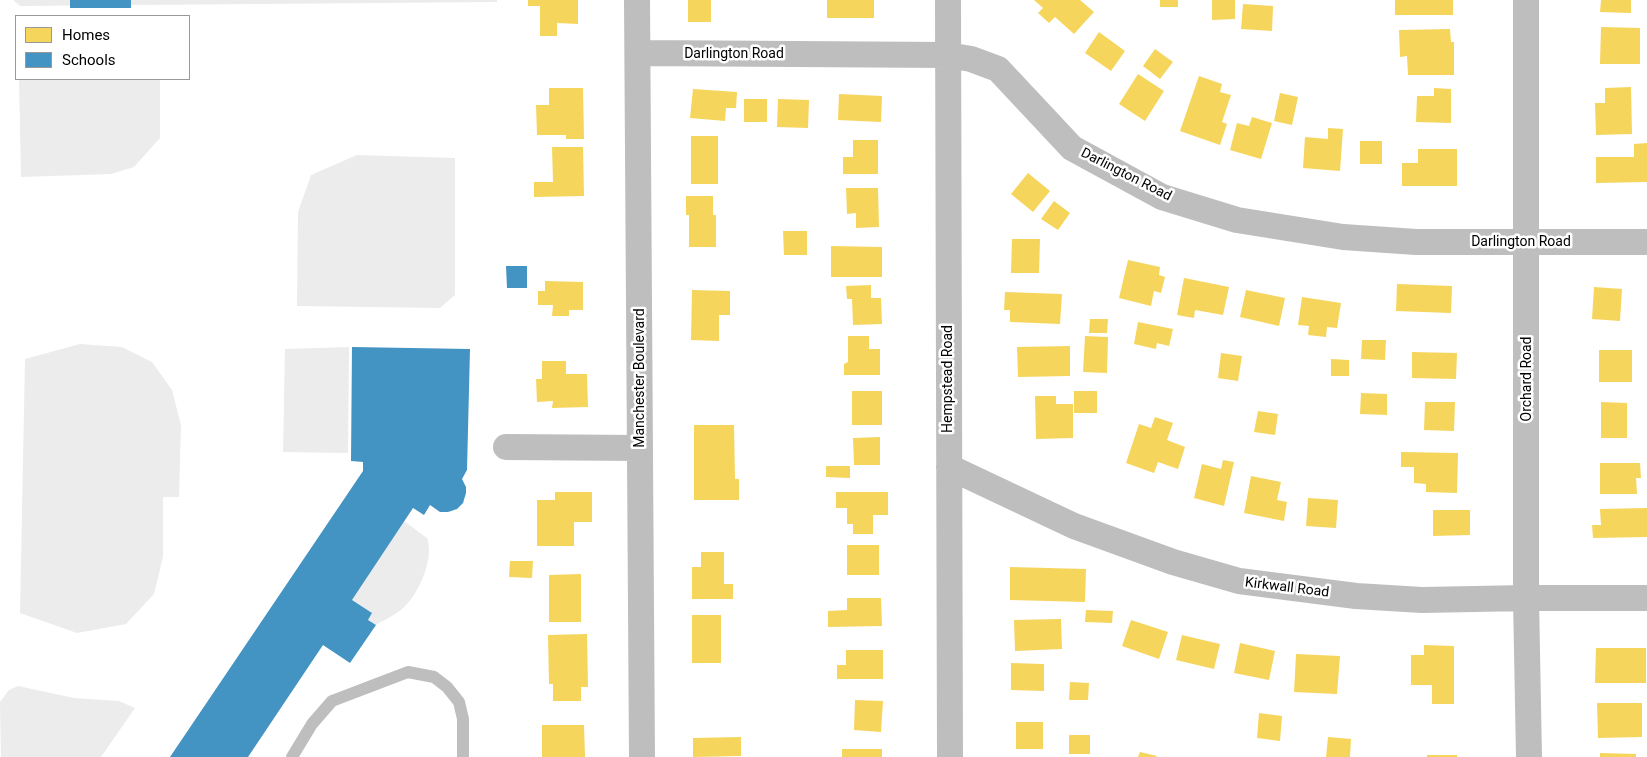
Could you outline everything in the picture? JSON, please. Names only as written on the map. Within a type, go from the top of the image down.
[{"type":"street","name":"Manchester Boulevard","points":[[637,0],[642,757]]},
{"type":"street","name":"Hempstead Road","points":[[948,0],[950,757]]},
{"type":"street","name":"Orchard Road","points":[[1526,0],[1526,598],[1529,757]]},
{"type":"street","name":"Darlington Road","points":[[638,53],[948,55],[971,59],[998,69],[1072,148],[1162,196],[1236,220],[1343,238],[1416,242],[1647,242]]},
{"type":"street","points":[[506,448],[640,448]]},
{"type":"street","name":"Kirkwall Road","points":[[948,467],[1074,526],[1173,562],[1239,581],[1356,596],[1422,600],[1647,598]]},
{"type":"lane","points":[[292,757],[312,724],[332,701],[408,672],[434,677],[447,686],[459,702],[463,719],[463,757]]},
{"type":"shaded area","points":[[13,0],[497,0],[497,2],[20,6]]},
{"type":"shaded area","points":[[19,80],[160,80],[160,138],[134,167],[111,174],[21,177]]},
{"type":"shaded area","points":[[357,155],[455,158],[455,295],[440,308],[297,306],[298,212],[311,175]]},
{"type":"shaded area","points":[[80,344],[122,347],[152,362],[172,390],[181,425],[179,497],[163,497],[163,557],[154,594],[126,624],[77,633],[20,613],[25,359]]},
{"type":"shaded area","points":[[349,347],[348,453],[283,452],[285,349]]},
{"type":"shaded area","points":[[404,521],[427,538],[429,556],[427,566],[419,586],[408,603],[402,609],[376,625],[368,620],[372,613],[352,600]]},
{"type":"shaded area","points":[[18,686],[74,698],[119,701],[135,708],[101,757],[1,757],[0,702],[9,690]]},
{"type":"building: Homes","points":[[528,0],[578,0],[578,24],[557,23],[557,36],[540,36],[540,6],[528,6]]},
{"type":"building: Homes","points":[[688,0],[711,0],[711,22],[688,22]]},
{"type":"building: Homes","points":[[827,0],[874,0],[874,18],[827,18]]},
{"type":"building: Homes","points":[[1034,0],[1080,0],[1094,12],[1074,34],[1055,17],[1049,23],[1038,13],[1043,8]]},
{"type":"building: Homes","points":[[1160,0],[1178,0],[1178,7],[1160,7]]},
{"type":"building: Homes","points":[[1212,0],[1235,0],[1235,19],[1212,20]]},
{"type":"building: Homes","points":[[1395,0],[1453,0],[1453,15],[1395,15]]},
{"type":"building: Homes","points":[[1601,0],[1631,0],[1631,13],[1600,12]]},
{"type":"building: Homes","points":[[1243,4],[1273,6],[1272,31],[1241,29]]},
{"type":"building: Homes","points":[[1601,27],[1640,28],[1640,64],[1600,64]]},
{"type":"building: Homes","points":[[1450,29],[1451,42],[1454,42],[1454,75],[1408,75],[1407,56],[1400,57],[1399,30]]},
{"type":"building: Homes","points":[[1099,32],[1125,51],[1111,71],[1085,53]]},
{"type":"building: Homes","points":[[1155,49],[1173,62],[1160,79],[1143,66]]},
{"type":"building: Homes","points":[[1138,74],[1164,91],[1145,121],[1119,104]]},
{"type":"building: Homes","points":[[1199,76],[1222,84],[1220,92],[1231,95],[1222,122],[1227,124],[1220,145],[1180,131]]},
{"type":"building: Homes","points":[[1631,87],[1632,134],[1596,135],[1595,103],[1605,103],[1605,88]]},
{"type":"building: Homes","points":[[549,88],[583,88],[584,139],[566,139],[566,135],[537,135],[536,105],[549,105]]},
{"type":"building: Homes","points":[[1434,88],[1451,89],[1451,123],[1416,122],[1417,96],[1434,96]]},
{"type":"building: Homes","points":[[693,89],[737,92],[736,108],[726,108],[725,121],[690,118]]},
{"type":"building: Homes","points":[[1280,93],[1298,97],[1292,125],[1274,121]]},
{"type":"building: Homes","points":[[839,94],[882,96],[881,122],[838,120]]},
{"type":"building: Homes","points":[[744,99],[767,99],[767,122],[744,122]]},
{"type":"building: Homes","points":[[778,99],[809,100],[808,128],[777,127]]},
{"type":"building: Homes","points":[[1252,117],[1272,123],[1261,159],[1230,150],[1237,123],[1249,126]]},
{"type":"building: Homes","points":[[1328,128],[1343,129],[1340,171],[1303,168],[1305,137],[1328,139]]},
{"type":"building: Homes","points":[[691,136],[718,136],[718,184],[691,184]]},
{"type":"building: Homes","points":[[853,140],[878,140],[878,174],[843,174],[843,157],[853,157]]},
{"type":"building: Homes","points":[[1360,141],[1382,141],[1382,164],[1360,164]]},
{"type":"building: Homes","points":[[1647,143],[1647,182],[1596,183],[1596,157],[1634,157],[1634,144]]},
{"type":"building: Homes","points":[[552,147],[583,147],[584,196],[534,197],[534,182],[553,182]]},
{"type":"building: Homes","points":[[1418,149],[1457,149],[1457,186],[1402,186],[1402,163],[1418,163]]},
{"type":"building: Homes","points":[[1028,173],[1050,191],[1033,212],[1011,194]]},
{"type":"building: Homes","points":[[846,188],[878,188],[879,227],[856,228],[856,213],[847,214]]},
{"type":"building: Homes","points":[[686,196],[713,196],[713,215],[716,215],[716,247],[689,247],[689,215],[686,215]]},
{"type":"building: Homes","points":[[1054,201],[1070,213],[1058,230],[1041,219]]},
{"type":"building: Homes","points":[[783,231],[807,231],[807,255],[784,255]]},
{"type":"building: Homes","points":[[1012,239],[1040,239],[1039,273],[1011,273]]},
{"type":"building: Homes","points":[[831,246],[882,247],[882,277],[831,277]]},
{"type":"building: Homes","points":[[1128,260],[1160,267],[1159,275],[1165,277],[1161,293],[1154,291],[1151,306],[1119,298]]},
{"type":"building: Homes","points":[[1184,278],[1229,287],[1223,315],[1195,310],[1194,318],[1177,315]]},
{"type":"building: Homes","points":[[545,281],[583,282],[583,310],[569,310],[569,316],[552,316],[553,305],[538,305],[538,291],[545,291]]},
{"type":"building: Homes","points":[[1397,284],[1452,286],[1451,313],[1396,311]]},
{"type":"building: Homes","points":[[871,285],[871,298],[881,298],[882,324],[853,325],[852,299],[847,299],[846,286]]},
{"type":"building: Homes","points":[[1594,287],[1622,289],[1620,321],[1592,319]]},
{"type":"building: Homes","points":[[692,290],[730,291],[730,315],[719,315],[719,341],[691,340]]},
{"type":"building: Homes","points":[[1246,290],[1285,298],[1279,326],[1240,317]]},
{"type":"building: Homes","points":[[1005,292],[1062,294],[1060,324],[1010,322],[1010,310],[1004,310]]},
{"type":"building: Homes","points":[[1302,297],[1341,303],[1337,328],[1327,327],[1326,337],[1308,335],[1309,326],[1298,325]]},
{"type":"building: Homes","points":[[1090,319],[1108,319],[1107,333],[1089,333]]},
{"type":"building: Homes","points":[[1138,322],[1173,329],[1169,346],[1157,343],[1156,349],[1134,344]]},
{"type":"building: Homes","points":[[848,336],[869,336],[869,349],[880,349],[880,375],[844,375],[844,364],[848,362]]},
{"type":"building: Homes","points":[[1085,336],[1108,337],[1107,373],[1083,372]]},
{"type":"building: Homes","points":[[1362,340],[1386,340],[1385,360],[1361,359]]},
{"type":"building: Homes","points":[[1070,346],[1070,376],[1018,377],[1017,347]]},
{"type":"building: Homes","points":[[1599,350],[1632,350],[1632,382],[1599,382]]},
{"type":"building: Homes","points":[[1412,352],[1457,353],[1456,379],[1412,378]]},
{"type":"building: Homes","points":[[1221,353],[1242,356],[1238,381],[1218,378]]},
{"type":"building: Homes","points":[[1331,359],[1349,360],[1349,376],[1331,376]]},
{"type":"building: Homes","points":[[542,361],[566,361],[566,374],[587,374],[588,407],[552,408],[553,401],[537,402],[536,379],[542,379]]},
{"type":"building: Homes","points":[[852,391],[882,391],[882,425],[852,425]]},
{"type":"building: Homes","points":[[1074,391],[1097,391],[1097,413],[1074,413]]},
{"type":"building: Homes","points":[[1361,393],[1387,394],[1387,415],[1360,414]]},
{"type":"building: Homes","points":[[1035,396],[1056,396],[1056,404],[1073,404],[1073,438],[1036,439]]},
{"type":"building: Homes","points":[[1425,402],[1455,402],[1454,431],[1424,430]]},
{"type":"building: Homes","points":[[1601,402],[1627,403],[1627,438],[1601,438]]},
{"type":"building: Homes","points":[[1258,411],[1278,414],[1275,435],[1254,432]]},
{"type":"building: Homes","points":[[1155,417],[1173,423],[1167,440],[1185,447],[1178,469],[1158,462],[1154,473],[1126,463],[1139,424],[1151,428]]},
{"type":"building: Homes","points":[[694,425],[734,425],[735,479],[739,479],[739,500],[694,500]]},
{"type":"building: Homes","points":[[880,437],[880,465],[854,465],[853,438]]},
{"type":"building: Homes","points":[[1401,452],[1458,453],[1457,493],[1426,492],[1426,484],[1414,483],[1414,467],[1401,467]]},
{"type":"building: Homes","points":[[1223,460],[1234,462],[1224,506],[1194,498],[1202,464],[1221,469]]},
{"type":"building: Homes","points":[[1600,463],[1640,463],[1641,478],[1636,478],[1637,494],[1600,494]]},
{"type":"building: Homes","points":[[826,466],[850,466],[850,478],[826,477]]},
{"type":"building: Homes","points":[[1251,476],[1281,482],[1277,500],[1287,502],[1284,521],[1244,513]]},
{"type":"building: Homes","points":[[555,492],[592,492],[592,522],[574,522],[574,546],[537,546],[537,500],[555,500]]},
{"type":"building: Homes","points":[[836,492],[888,492],[888,515],[873,515],[873,534],[853,534],[853,524],[847,524],[847,508],[836,508]]},
{"type":"building: Homes","points":[[1308,498],[1338,500],[1336,528],[1306,526]]},
{"type":"building: Homes","points":[[1647,508],[1647,537],[1593,538],[1592,525],[1601,525],[1600,509]]},
{"type":"building: Homes","points":[[1433,510],[1470,510],[1470,535],[1433,536]]},
{"type":"building: Homes","points":[[847,545],[879,545],[879,575],[847,575]]},
{"type":"building: Homes","points":[[701,552],[724,552],[724,584],[733,584],[733,599],[692,599],[692,567],[701,567]]},
{"type":"building: Homes","points":[[510,561],[533,561],[532,578],[509,577]]},
{"type":"building: Homes","points":[[1010,567],[1086,569],[1085,602],[1010,600]]},
{"type":"building: Homes","points":[[581,574],[581,622],[549,622],[549,575]]},
{"type":"building: Homes","points":[[847,598],[881,598],[882,626],[828,627],[828,611],[847,610]]},
{"type":"building: Homes","points":[[1086,610],[1113,611],[1112,623],[1085,622]]},
{"type":"building: Homes","points":[[692,615],[721,615],[721,663],[692,663]]},
{"type":"building: Homes","points":[[1061,619],[1062,649],[1015,651],[1014,620]]},
{"type":"building: Homes","points":[[1131,620],[1168,632],[1159,659],[1122,646]]},
{"type":"building: Homes","points":[[587,634],[588,687],[581,687],[581,701],[553,701],[553,684],[549,684],[548,635]]},
{"type":"building: Homes","points":[[1182,635],[1220,644],[1214,669],[1176,660]]},
{"type":"building: Homes","points":[[1240,643],[1275,651],[1269,680],[1234,673]]},
{"type":"building: Homes","points":[[1424,645],[1454,646],[1454,704],[1432,704],[1432,685],[1411,685],[1411,655],[1424,655]]},
{"type":"building: Homes","points":[[1596,648],[1646,648],[1646,683],[1595,683]]},
{"type":"building: Homes","points":[[846,650],[883,650],[883,679],[837,679],[837,665],[846,665]]},
{"type":"building: Homes","points":[[1296,654],[1340,656],[1337,694],[1294,692]]},
{"type":"building: Homes","points":[[1011,663],[1044,664],[1044,691],[1011,690]]},
{"type":"building: Homes","points":[[1070,682],[1089,683],[1088,700],[1069,700]]},
{"type":"building: Homes","points":[[855,700],[883,701],[881,732],[854,730]]},
{"type":"building: Homes","points":[[1597,703],[1642,703],[1642,737],[1598,738]]},
{"type":"building: Homes","points":[[1259,713],[1282,716],[1280,741],[1257,738]]},
{"type":"building: Homes","points":[[1016,722],[1043,722],[1043,749],[1016,749]]},
{"type":"building: Homes","points":[[542,725],[584,725],[585,757],[542,757]]},
{"type":"building: Homes","points":[[1069,735],[1090,735],[1090,754],[1069,754]]},
{"type":"building: Homes","points":[[741,737],[741,756],[693,757],[693,738]]},
{"type":"building: Homes","points":[[1328,737],[1351,739],[1350,757],[1326,757]]},
{"type":"building: Homes","points":[[842,749],[882,749],[882,757],[842,757]]},
{"type":"building: Homes","points":[[1140,752],[1157,756],[1138,757]]},
{"type":"building: Homes","points":[[1600,753],[1636,754],[1636,757],[1600,757]]},
{"type":"building: Homes","points":[[1427,755],[1457,755],[1457,757],[1427,757]]},
{"type":"building: Schools","points":[[70,0],[131,0],[131,8],[70,8]]},
{"type":"building: Schools","points":[[506,266],[527,266],[527,288],[507,288]]},
{"type":"building: Schools","points":[[352,347],[470,349],[467,470],[462,479],[466,487],[466,493],[463,503],[457,509],[448,512],[440,512],[430,505],[424,515],[413,508],[352,600],[372,613],[368,620],[376,625],[350,663],[323,645],[248,757],[170,757],[363,471],[363,462],[351,461]]}]
